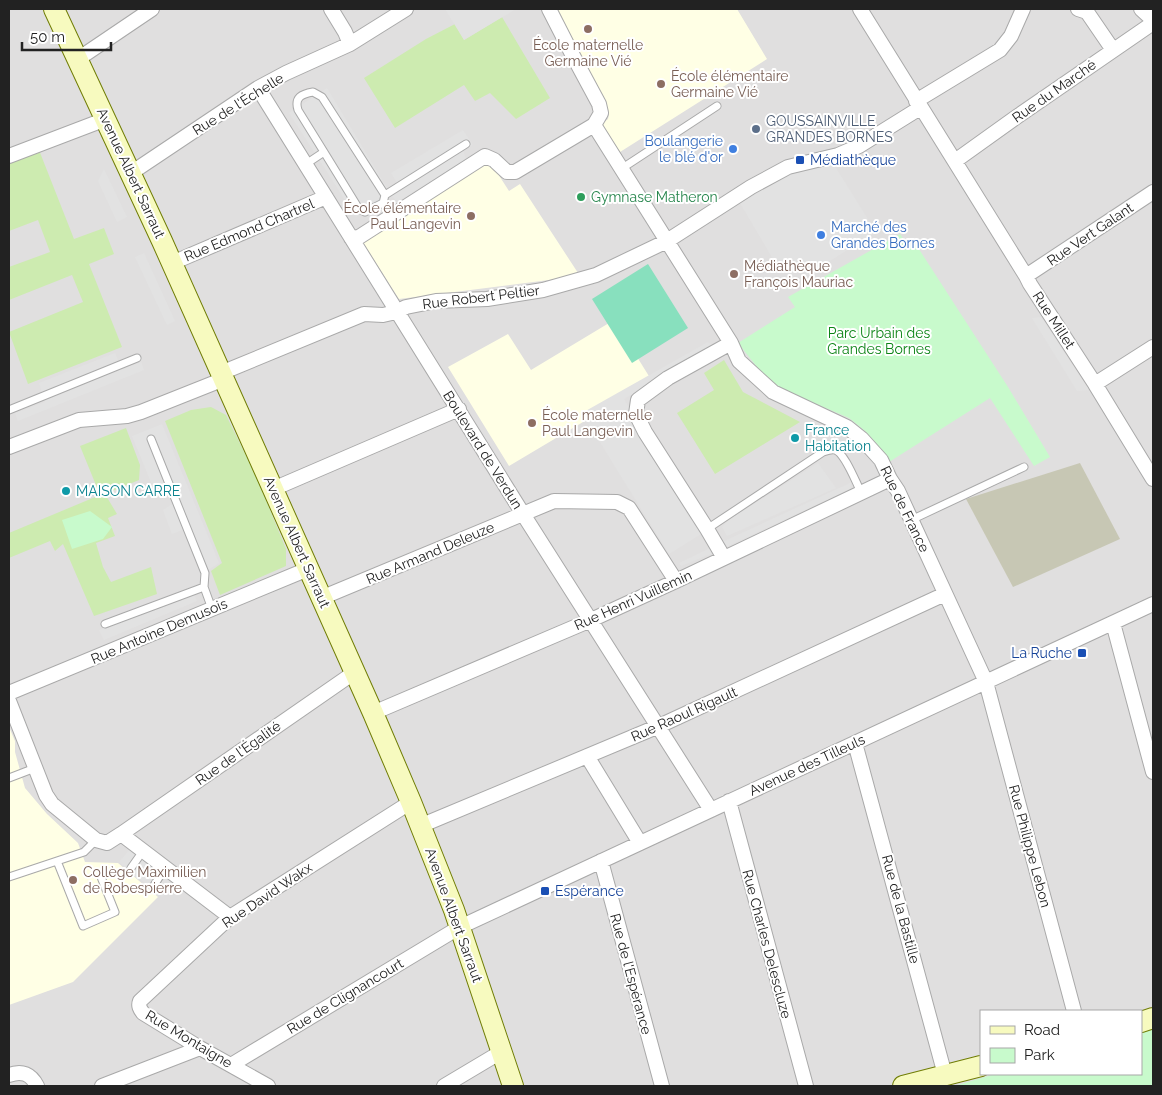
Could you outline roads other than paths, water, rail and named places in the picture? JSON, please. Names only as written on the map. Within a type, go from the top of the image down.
[{"type":"street","name":"Avenue Albert Sarraut","points":[[54,9],[172,263],[355,672],[411,802],[460,927],[513,1086]]},
{"type":"street","points":[[78,59],[152,9]]},
{"type":"street","points":[[332,9],[350,44]]},
{"type":"street","name":"Rue de l'Échelle","points":[[131,173],[258,88],[350,44],[406,9]]},
{"type":"street","points":[[351,238],[359,237],[486,156],[494,160],[507,172],[515,172],[594,125],[601,114],[599,104],[549,9]]},
{"type":"street","name":"Rue Millet","points":[[860,9],[1153,479]]},
{"type":"street","points":[[918,104],[1000,50],[1011,36],[1023,9]]},
{"type":"street","points":[[1078,9],[1087,12],[1114,50]]},
{"type":"street","points":[[1142,9],[1153,22]]},
{"type":"street","name":"Rue du Marché","points":[[955,161],[1153,22]]},
{"type":"street","name":"Boulevard de Verdun","points":[[258,88],[396,312],[711,810]]},
{"type":"street","name":"Rue Robert Peltier","points":[[9,447],[79,420],[127,416],[141,412],[364,314],[383,315],[406,307],[436,301],[487,298],[544,290],[596,275],[667,241],[750,187],[788,167],[838,155],[859,146],[918,104]]},
{"type":"street","points":[[9,156],[106,119]]},
{"type":"street","name":"Rue de France","points":[[594,125],[731,343],[739,361],[773,392],[847,427],[862,439],[881,460],[898,491],[986,682]]},
{"type":"street","name":"Rue Vert Galant","points":[[1026,276],[1153,192]]},
{"type":"street","name":"Rue Edmond Chartrel","points":[[172,263],[326,196]]},
{"type":"street","points":[[724,558],[644,432],[636,414],[638,400],[668,378],[731,343]]},
{"type":"street","points":[[1095,384],[1153,347]]},
{"type":"street","points":[[273,489],[459,409]]},
{"type":"street","name":"Rue Henri Vuillemin","points":[[373,713],[591,620],[890,479]]},
{"type":"street","name":"Rue Armand Deleuze","points":[[321,598],[554,502],[617,502],[629,508],[676,581]]},
{"type":"street","name":"Rue Antoine Demusois","points":[[9,693],[308,569]]},
{"type":"street","name":"Rue Raoul Rigault","points":[[420,826],[658,726],[945,594]]},
{"type":"street","name":"Avenue des Tilleuls","points":[[460,927],[1153,604]]},
{"type":"street","points":[[1112,623],[1153,772]]},
{"type":"street","name":"Rue de l'Égalité","points":[[96,840],[107,842],[121,834],[355,672]]},
{"type":"street","name":"Rue Philippe Lebon","points":[[986,682],[1074,1010]]},
{"type":"street","points":[[9,701],[46,795],[52,804],[96,840]]},
{"type":"street","name":"Rue de la Bastille","points":[[855,743],[946,1075]]},
{"type":"street","points":[[587,756],[640,842]]},
{"type":"street","name":"Rue Charles Delescluze","points":[[729,801],[806,1086]]},
{"type":"street","name":"Rue David Wakx","points":[[139,1005],[142,998],[230,917],[411,802]]},
{"type":"street","points":[[121,834],[230,917]]},
{"type":"street","name":"Rue de l'Espérance","points":[[601,861],[662,1086]]},
{"type":"street","name":"Rue de Clignancourt","points":[[231,1065],[460,927]]},
{"type":"street","name":"Rue Montaigne","points":[[139,1005],[143,1013],[268,1086]]},
{"type":"street","points":[[102,1086],[200,1048]]},
{"type":"street","points":[[444,1086],[501,1052]]},
{"type":"street","points":[[904,1086],[980,1066]]},
{"type":"street","points":[[9,1075],[26,1073],[34,1080],[37,1086]]},
{"type":"lane","points":[[385,195],[322,97],[313,92],[304,94],[297,99],[298,110],[359,209],[365,212],[383,203],[385,195],[466,144]]},
{"type":"lane","points":[[621,169],[717,106]]},
{"type":"lane","points":[[306,164],[324,152]]},
{"type":"lane","points":[[9,410],[138,358]]},
{"type":"lane","points":[[150,439],[204,573],[204,587],[212,608]]},
{"type":"lane","points":[[707,529],[823,452],[830,450],[835,450],[842,455],[861,492]]},
{"type":"lane","points":[[911,520],[1024,467]]},
{"type":"lane","points":[[105,624],[204,587]]},
{"type":"lane","points":[[9,778],[35,768]]},
{"type":"lane","points":[[9,877],[84,852],[96,840]]},
{"type":"lane","points":[[131,868],[143,851]]},
{"type":"lane","points":[[58,861],[83,926],[115,912],[101,877]]},
{"type":"lane","points":[[153,887],[165,868]]},
{"type":"place","name":"École maternelle Germaine Vié","points":[[588,29]]},
{"type":"place","name":"École élémentaire Germaine Vié","points":[[661,84]]},
{"type":"place","name":"GOUSSAINVILLE GRANDES BORNES","points":[[756,129]]},
{"type":"place","name":"Boulangerie le blé d'or","points":[[733,149]]},
{"type":"place","name":"Médiathèque","points":[[800,160]]},
{"type":"place","name":"Gymnase Matheron","points":[[581,197]]},
{"type":"place","name":"École élémentaire Paul Langevin","points":[[471,216]]},
{"type":"place","name":"Marché des Grandes Bornes","points":[[821,235]]},
{"type":"place","name":"Médiathèque François Mauriac","points":[[734,274]]},
{"type":"place","name":"École maternelle Paul Langevin","points":[[532,423]]},
{"type":"place","name":"France Habitation","points":[[795,438]]},
{"type":"place","name":"MAISON CARRE","points":[[66,491]]},
{"type":"place","name":"La Ruche","points":[[1082,653]]},
{"type":"place","name":"Collège Maximilien de Robespierre","points":[[73,880]]},
{"type":"place","name":"Espérance","points":[[545,891]]},
{"type":"park label","name":"Parc Urbain des Grandes Bornes","points":[[879,342]]}]
